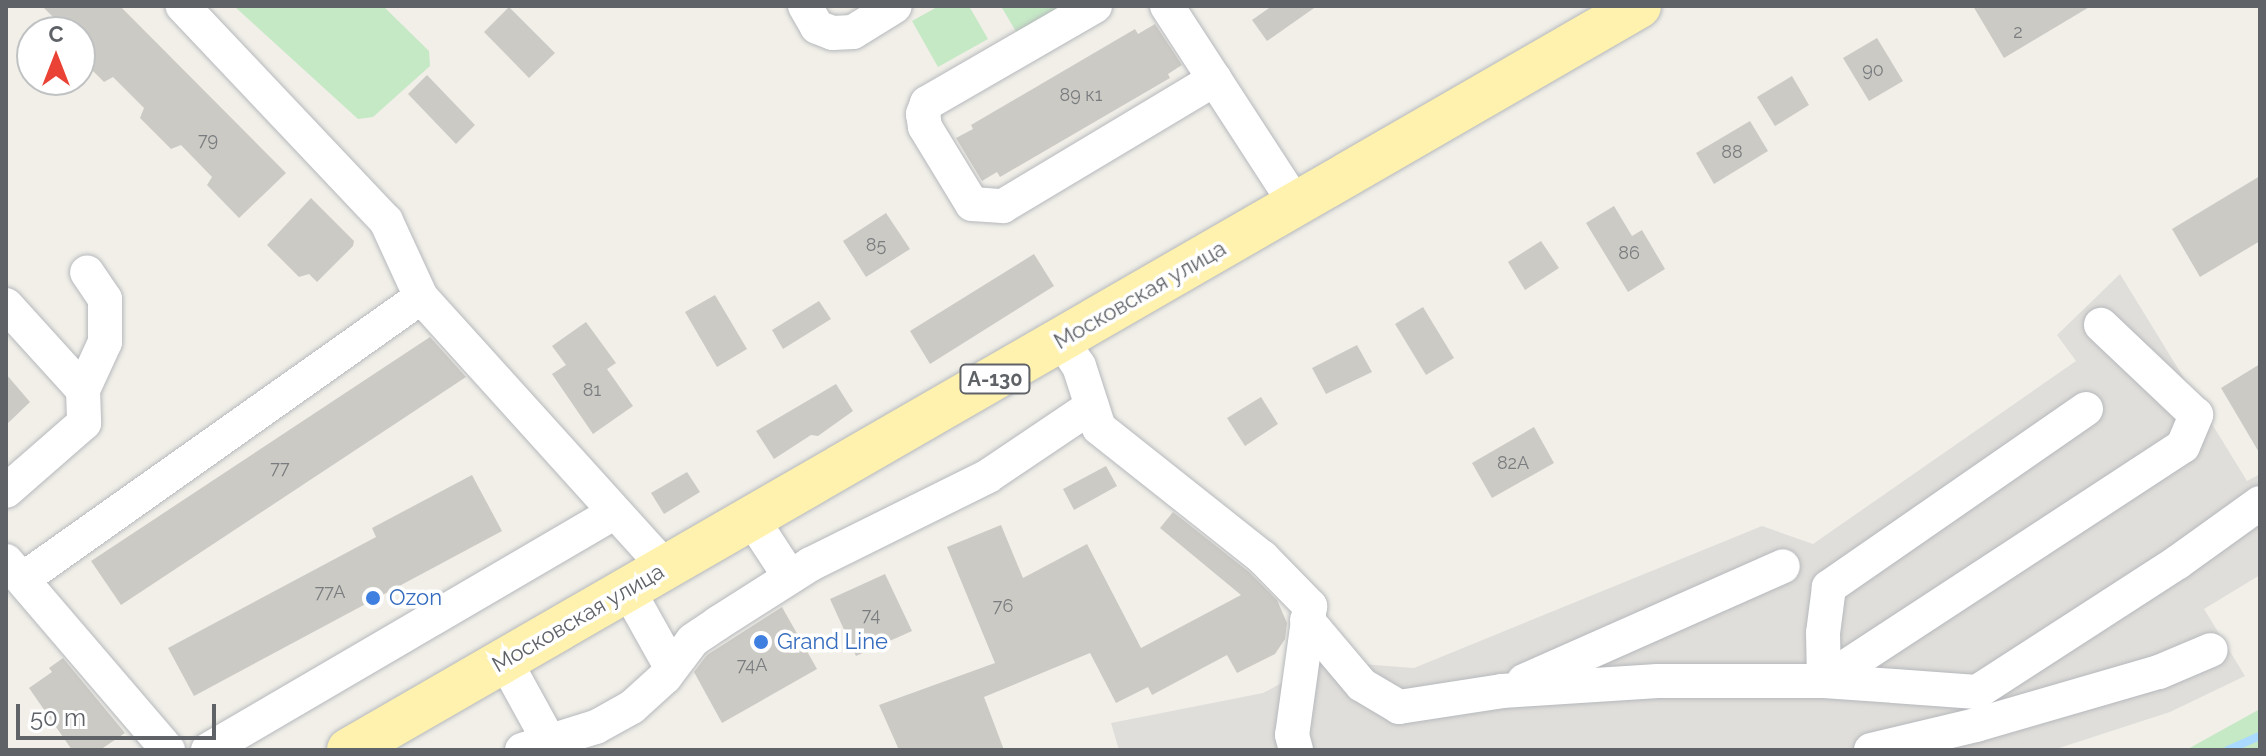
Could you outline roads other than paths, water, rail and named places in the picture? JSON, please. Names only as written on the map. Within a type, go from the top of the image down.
[{"type":"main road","name":"Московская улица","points":[[374,744],[505,661],[1639,6]]},
{"type":"street","points":[[183,6],[386,221],[421,297],[666,568]]},
{"type":"street","points":[[805,6],[817,27],[833,33],[853,32],[895,6]]},
{"type":"street","points":[[1095,6],[927,103],[923,114],[925,127],[972,204],[1003,206],[1215,79]]},
{"type":"street","points":[[1167,6],[1296,205]]},
{"type":"street","points":[[6,491],[84,423],[83,390],[105,342],[105,299],[87,272]]},
{"type":"street","points":[[168,750],[14,570],[421,297]]},
{"type":"street","points":[[6,305],[83,390]]},
{"type":"street","points":[[1824,681],[2183,446],[2196,415],[2101,325]]},
{"type":"street","points":[[1062,341],[1079,366],[1099,428],[1262,557],[1292,584],[1310,606],[1292,735],[1296,750]]},
{"type":"street","points":[[505,661],[535,745],[596,727],[632,707],[693,640],[790,577],[988,476],[1092,406]]},
{"type":"street","points":[[1824,681],[1823,633],[1829,587],[2086,409]]},
{"type":"street","points":[[1871,750],[1976,709],[2020,664],[2178,562],[2260,503]]},
{"type":"street","points":[[208,750],[614,513]]},
{"type":"street","points":[[752,519],[790,577]]},
{"type":"street","points":[[1502,691],[1783,566]]},
{"type":"street","points":[[628,590],[671,667]]},
{"type":"street","points":[[1307,620],[1362,685],[1399,707],[1502,691],[1658,681],[1824,681],[1976,709],[2057,702],[2159,672],[2211,650]]},
{"type":"street","points":[[2020,664],[2057,702]]},
{"type":"waterway","points":[[2228,750],[2260,736]]},
{"type":"place","name":"Ozon","points":[[373,598]]},
{"type":"place","name":"Grand Line","points":[[761,642]]}]
